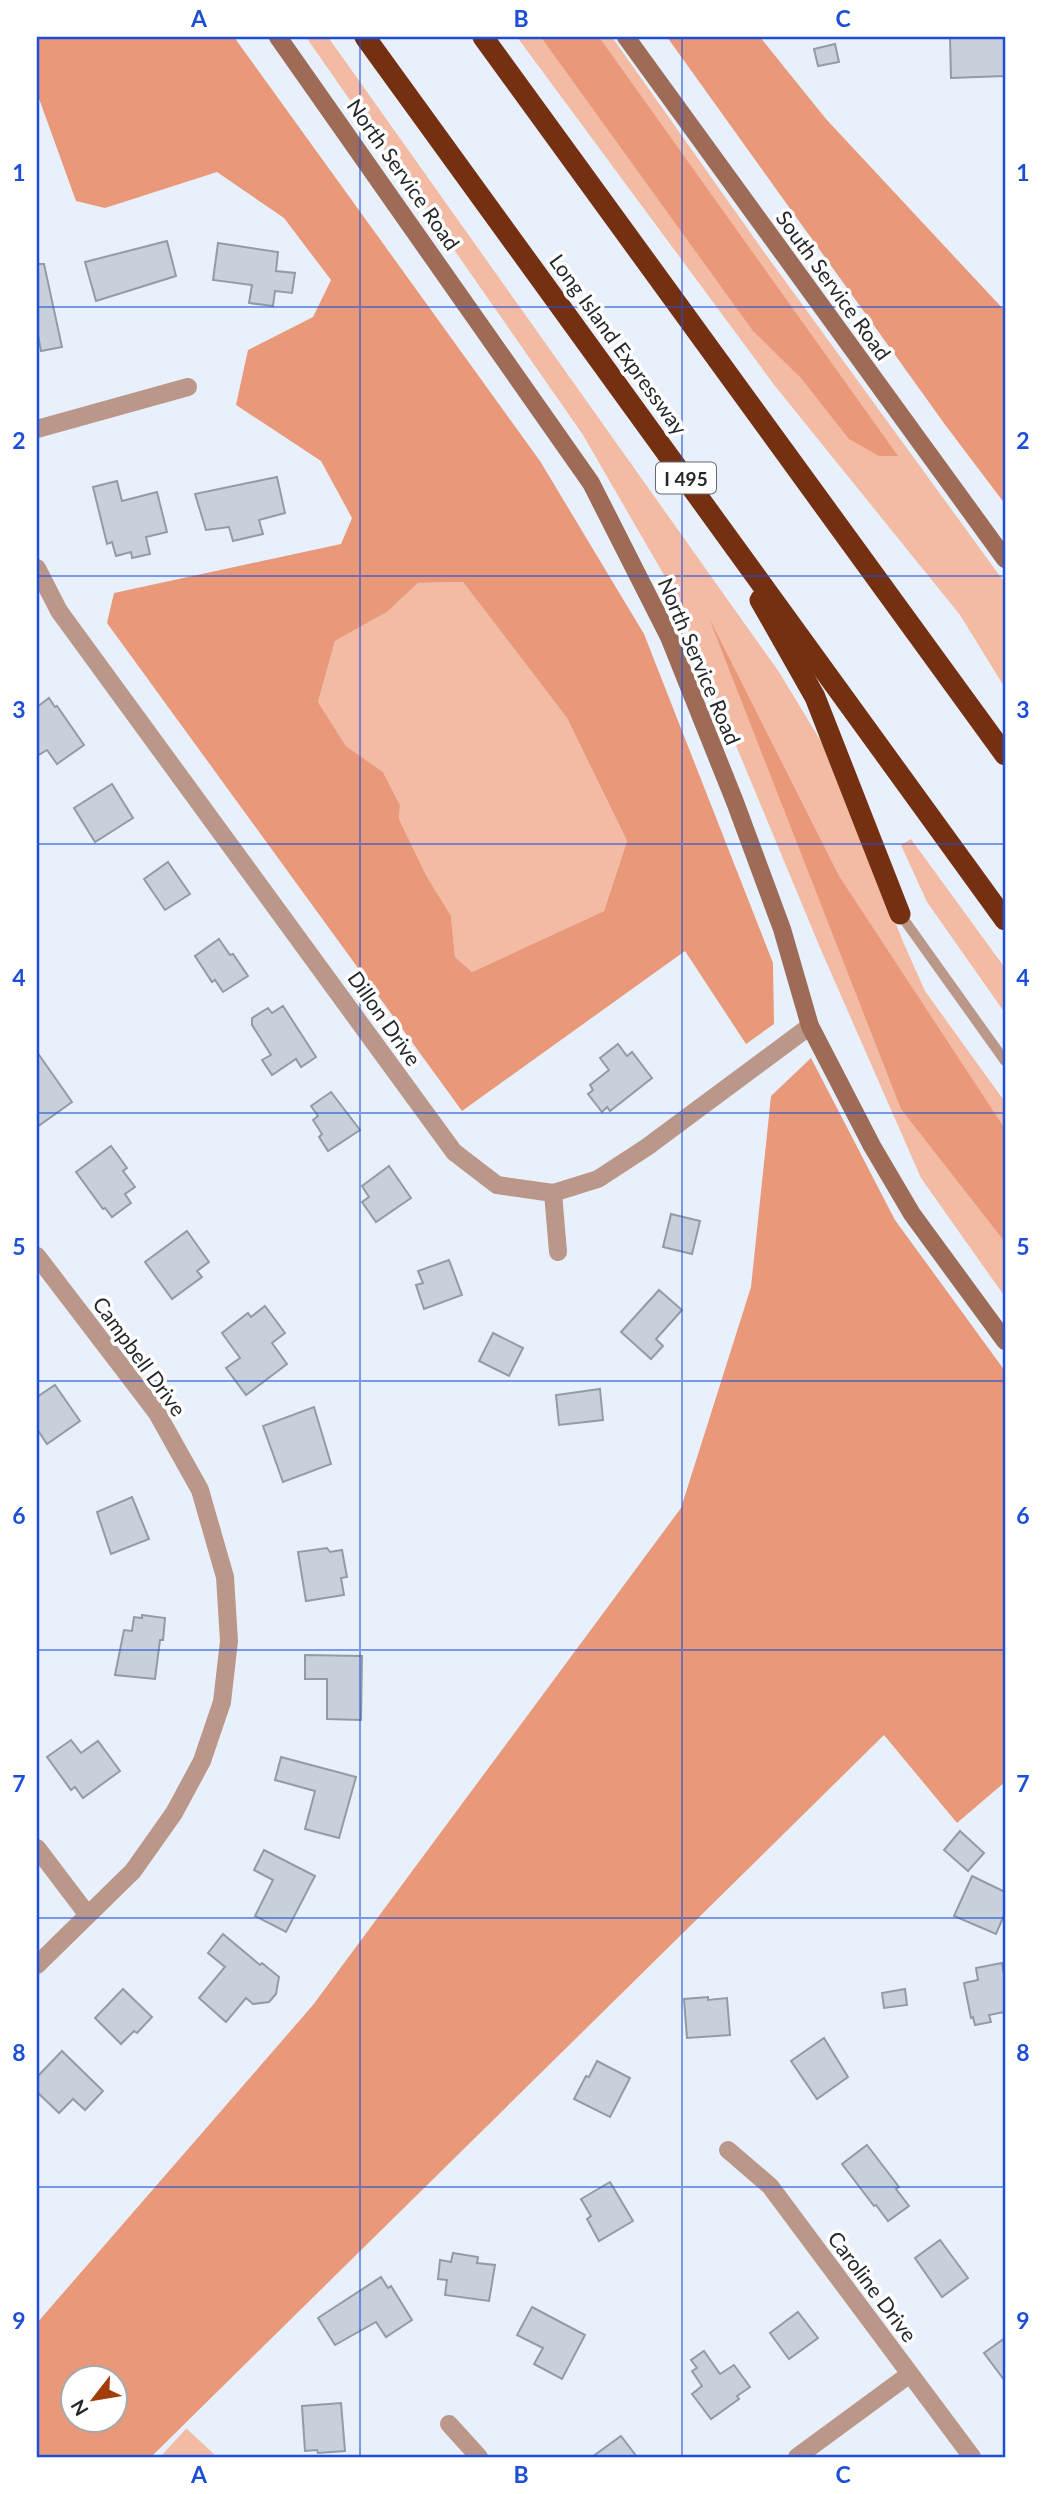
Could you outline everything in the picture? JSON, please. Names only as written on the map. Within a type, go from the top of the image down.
[{"type":"highway","name":"Long Island Expressway","points":[[365,37],[1005,920]]},
{"type":"highway","points":[[483,37],[1005,755]]},
{"type":"highway","points":[[709,510],[815,697],[900,914]]},
{"type":"main road","name":"North Service Road","points":[[278,37],[591,483],[674,650],[782,929],[810,1026],[872,1146],[912,1214],[1005,1341]]},
{"type":"main road","name":"South Service Road","points":[[626,37],[1005,559]]},
{"type":"street","points":[[37,429],[188,387]]},
{"type":"street","name":"Dillon Drive","points":[[37,568],[60,611],[454,1152],[497,1185],[553,1193],[598,1179],[647,1147],[810,1026]]},
{"type":"street","points":[[553,1193],[558,1252]]},
{"type":"street","name":"Campbell Drive","points":[[37,1256],[157,1413],[200,1490],[225,1577],[229,1641],[222,1702],[202,1761],[174,1813],[133,1871],[37,1965]]},
{"type":"street","points":[[37,1848],[87,1914]]},
{"type":"street","name":"Caroline Drive","points":[[728,2150],[771,2186],[972,2457]]},
{"type":"street","points":[[797,2457],[910,2374]]},
{"type":"street","points":[[449,2424],[479,2457]]},
{"type":"lane","points":[[900,914],[1005,1061]]},
{"type":"shaded area","points":[[37,37],[234,37],[540,461],[644,634],[773,963],[774,1024],[746,1044],[685,951],[462,1111],[107,623],[114,593],[341,544],[352,518],[321,461],[236,405],[248,350],[313,317],[331,280],[284,218],[217,172],[105,208],[76,201],[37,93]],"holes":[[[463,582],[567,718],[627,841],[604,911],[472,972],[455,957],[451,916],[426,875],[399,819],[400,805],[383,772],[346,746],[318,702],[335,641],[387,612],[418,583]]]},
{"type":"shaded area","points":[[306,37],[328,37],[779,672],[828,753],[925,991],[1005,1102],[1005,1297],[921,1178],[821,950],[668,582],[583,435]]},
{"type":"shaded area","points":[[517,37],[612,37],[764,252],[1005,583],[1005,688],[960,615],[775,386]]},
{"type":"shaded area","points":[[541,37],[599,37],[898,456],[879,456],[849,439],[801,378],[753,331]]},
{"type":"shaded area","points":[[667,37],[760,37],[826,119],[1005,311],[1005,504],[946,426]]},
{"type":"shaded area","points":[[463,582],[567,718],[627,841],[604,911],[472,972],[455,957],[451,916],[426,875],[399,819],[400,805],[383,772],[346,746],[318,702],[335,641],[387,612],[418,583]]},
{"type":"shaded area","points":[[709,618],[839,876],[1005,1129],[1005,1242],[901,1109]]},
{"type":"shaded area","points":[[911,839],[1005,968],[1005,1013],[927,902],[901,845]]},
{"type":"shaded area","points":[[811,1058],[895,1220],[1005,1371],[1005,1782],[957,1823],[884,1735],[151,2457],[37,2457],[37,2323],[313,2005],[681,1508],[751,1287],[771,1096]]},
{"type":"shaded area","points":[[187,2429],[217,2457],[160,2457]]},
{"type":"building","points":[[950,37],[1005,37],[1005,76],[951,78]]},
{"type":"building","points":[[835,44],[839,62],[818,66],[814,49]]},
{"type":"building","points":[[167,241],[176,276],[96,301],[85,262]]},
{"type":"building","points":[[218,243],[278,252],[276,271],[295,273],[292,293],[275,291],[273,306],[249,303],[252,285],[213,280]]},
{"type":"building","points":[[37,264],[44,264],[62,347],[41,351],[37,330]]},
{"type":"building","points":[[277,477],[285,513],[259,520],[263,534],[233,541],[229,527],[206,530],[195,494]]},
{"type":"building","points":[[117,481],[122,501],[157,492],[167,532],[146,537],[150,554],[132,558],[131,552],[116,556],[112,542],[107,544],[93,487]]},
{"type":"building","points":[[49,698],[84,745],[57,764],[47,750],[37,756],[37,707]]},
{"type":"building","points":[[112,784],[133,818],[95,842],[74,808]]},
{"type":"building","points":[[168,862],[190,894],[165,910],[144,879]]},
{"type":"building","points":[[219,939],[248,976],[223,992],[215,980],[212,982],[195,956]]},
{"type":"building","points":[[283,1006],[316,1057],[301,1067],[296,1059],[272,1075],[262,1060],[271,1055],[252,1025],[252,1018],[268,1008],[272,1013]]},
{"type":"building","points":[[618,1044],[627,1056],[632,1052],[652,1078],[610,1111],[607,1107],[602,1112],[588,1094],[593,1090],[590,1085],[609,1070],[600,1058]]},
{"type":"building","points":[[37,1052],[72,1102],[37,1127]]},
{"type":"building","points":[[331,1092],[360,1130],[328,1151],[319,1137],[322,1134],[313,1120],[318,1116],[311,1106]]},
{"type":"building","points":[[111,1146],[127,1168],[123,1171],[135,1187],[125,1194],[131,1203],[112,1217],[76,1172]]},
{"type":"building","points":[[389,1166],[411,1198],[376,1222],[362,1202],[369,1197],[362,1186]]},
{"type":"building","points":[[671,1214],[700,1221],[692,1254],[663,1247]]},
{"type":"building","points":[[187,1231],[209,1262],[197,1271],[202,1277],[172,1299],[145,1262]]},
{"type":"building","points":[[449,1260],[462,1295],[424,1309],[416,1285],[423,1283],[418,1271]]},
{"type":"building","points":[[659,1290],[682,1310],[656,1339],[663,1346],[651,1359],[621,1332]]},
{"type":"building","points":[[265,1306],[285,1333],[272,1343],[287,1364],[246,1395],[226,1368],[240,1358],[222,1333],[248,1313],[251,1317]]},
{"type":"building","points":[[493,1333],[523,1348],[509,1376],[479,1361]]},
{"type":"building","points":[[55,1385],[80,1421],[47,1444],[37,1429],[37,1397]]},
{"type":"building","points":[[600,1389],[603,1420],[559,1425],[556,1395]]},
{"type":"building","points":[[314,1407],[331,1464],[283,1482],[263,1426]]},
{"type":"building","points":[[132,1497],[149,1539],[111,1554],[97,1512]]},
{"type":"building","points":[[327,1548],[330,1552],[342,1550],[347,1577],[341,1578],[344,1595],[306,1601],[298,1552]]},
{"type":"building","points":[[142,1615],[165,1618],[155,1679],[115,1675],[124,1630],[132,1631],[134,1617],[142,1618]]},
{"type":"building","points":[[305,1655],[362,1656],[361,1720],[327,1719],[327,1679],[305,1679]]},
{"type":"building","points":[[71,1740],[81,1753],[98,1741],[120,1771],[83,1798],[75,1787],[71,1790],[47,1757]]},
{"type":"building","points":[[281,1757],[356,1777],[339,1838],[305,1829],[315,1791],[275,1780]]},
{"type":"building","points":[[960,1831],[984,1853],[968,1871],[944,1850]]},
{"type":"building","points":[[264,1850],[315,1876],[286,1932],[255,1916],[273,1880],[254,1870]]},
{"type":"building","points":[[972,1876],[1005,1892],[1005,1913],[996,1934],[954,1916]]},
{"type":"building","points":[[223,1934],[279,1977],[276,1994],[269,2002],[253,2004],[246,1998],[226,2022],[199,1998],[225,1967],[208,1953]]},
{"type":"building","points":[[1002,1963],[1005,2012],[989,2015],[991,2022],[975,2025],[964,1983],[978,1980],[976,1968]]},
{"type":"building","points":[[123,1989],[152,2017],[137,2033],[134,2031],[121,2044],[95,2018]]},
{"type":"building","points":[[905,1989],[907,2005],[884,2008],[882,1993]]},
{"type":"building","points":[[708,1997],[708,2000],[727,1998],[730,2035],[687,2038],[684,1999]]},
{"type":"building","points":[[824,2038],[848,2077],[817,2099],[791,2061]]},
{"type":"building","points":[[62,2051],[103,2091],[85,2110],[73,2099],[59,2113],[37,2092],[37,2077]]},
{"type":"building","points":[[597,2061],[630,2078],[610,2117],[574,2099]]},
{"type":"building","points":[[867,2145],[899,2187],[896,2189],[909,2206],[888,2221],[842,2164]]},
{"type":"building","points":[[610,2182],[633,2221],[599,2241],[587,2219],[591,2216],[581,2199]]},
{"type":"building","points":[[940,2240],[968,2278],[942,2297],[915,2258]]},
{"type":"building","points":[[453,2253],[478,2257],[477,2263],[495,2265],[489,2301],[445,2295],[447,2280],[438,2279],[440,2260],[451,2262]]},
{"type":"building","points":[[381,2277],[388,2288],[391,2286],[412,2320],[386,2337],[376,2322],[335,2345],[318,2318]]},
{"type":"building","points":[[532,2307],[585,2335],[562,2379],[534,2364],[543,2348],[517,2335]]},
{"type":"building","points":[[798,2312],[818,2338],[789,2359],[770,2333]]},
{"type":"building","points":[[1005,2338],[1005,2381],[984,2353]]},
{"type":"building","points":[[704,2351],[720,2374],[734,2365],[750,2387],[737,2396],[739,2399],[711,2419],[692,2394],[702,2386],[692,2371],[697,2368],[691,2360]]},
{"type":"building","points":[[341,2403],[345,2451],[305,2451],[302,2406]]},
{"type":"building","points":[[621,2436],[637,2457],[592,2457]]}]
